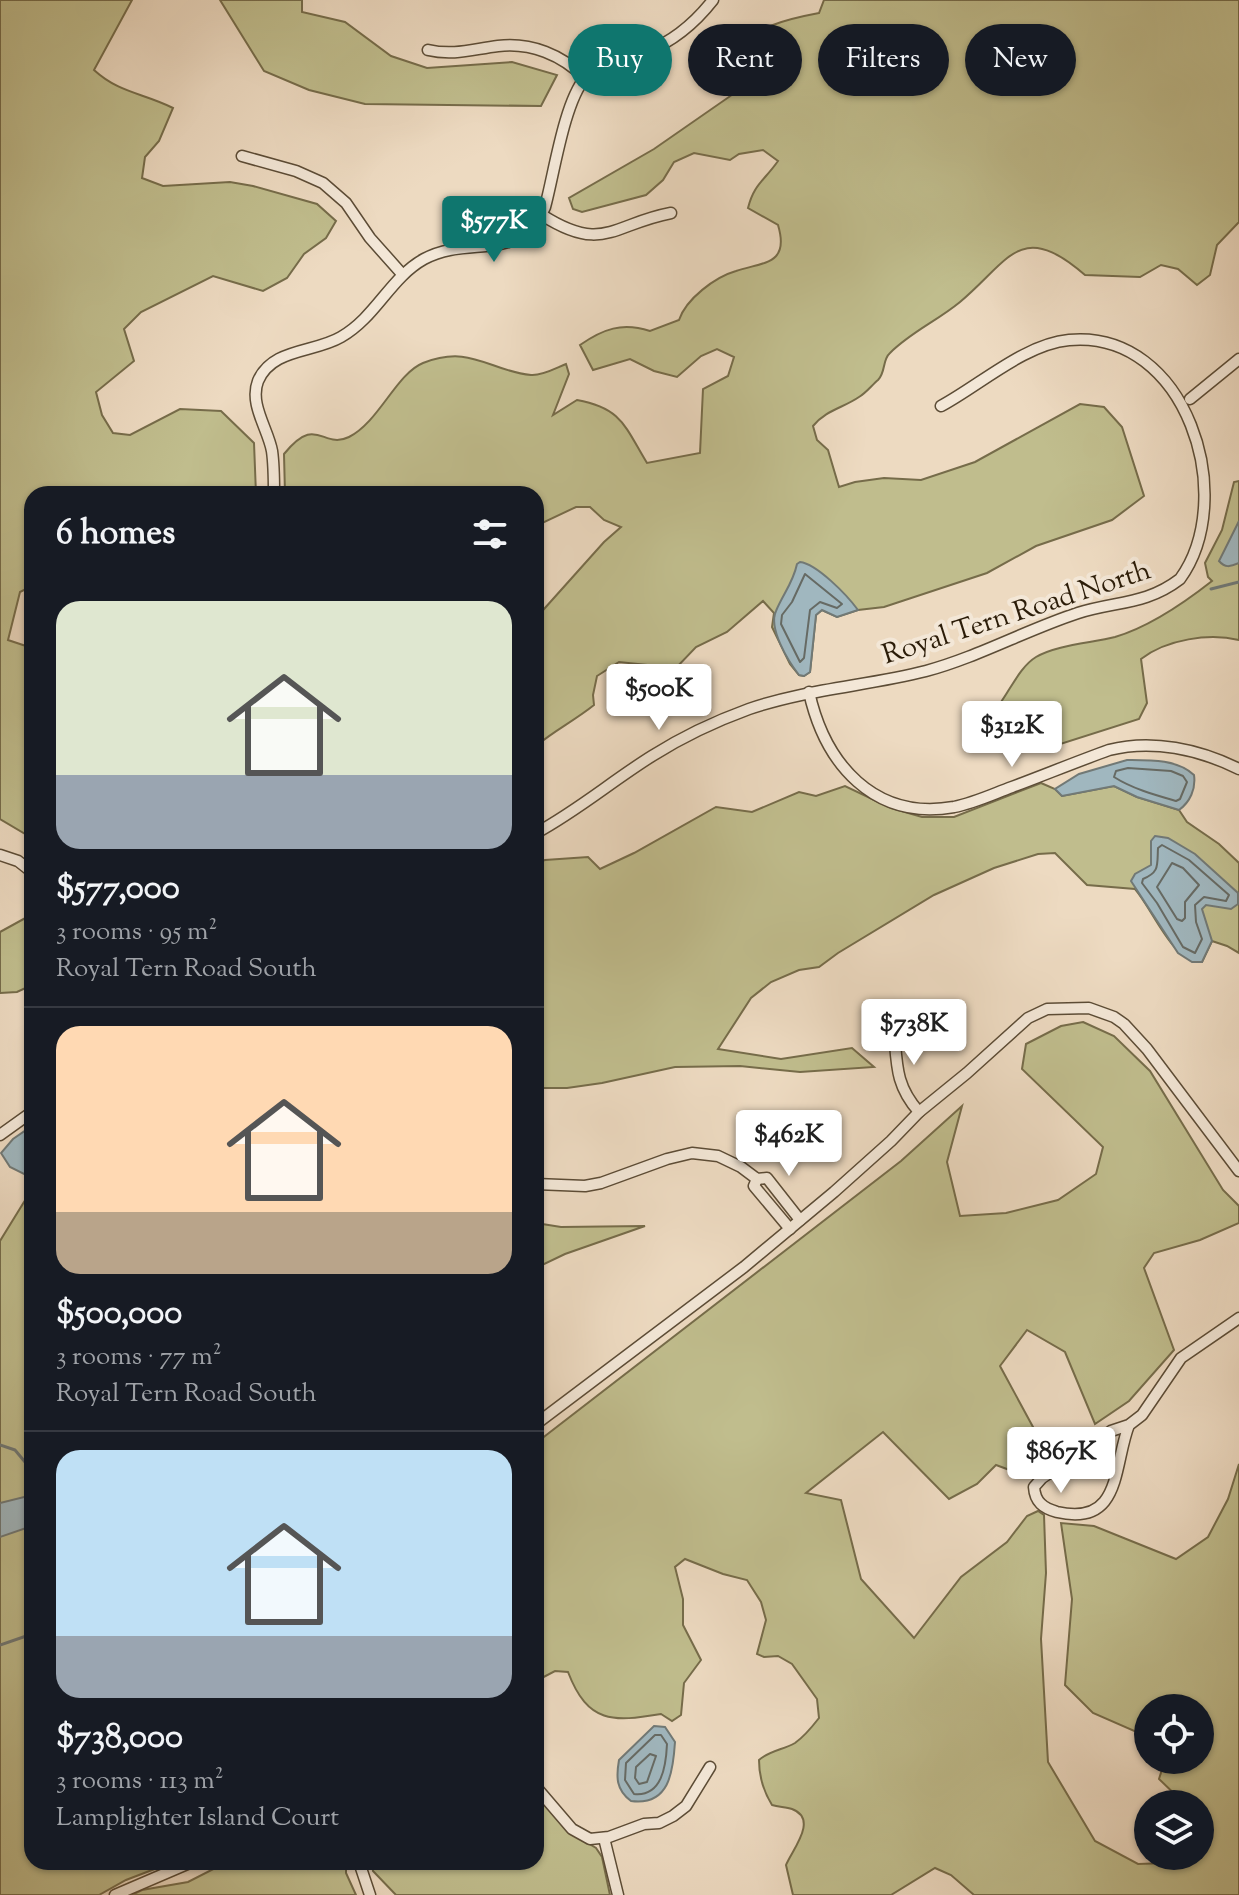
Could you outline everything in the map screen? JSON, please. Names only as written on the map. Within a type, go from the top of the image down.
[{"type":"street","points":[[672,39],[689,27],[713,0]]},
{"type":"street","points":[[428,50],[454,54],[502,45],[524,46],[553,54],[568,65]]},
{"type":"street","points":[[274,486],[272,454],[255,391],[262,374],[285,356],[324,345],[351,331],[379,305],[402,274],[440,252],[509,244],[531,229],[542,215],[575,96]]},
{"type":"street","points":[[242,156],[296,171],[323,183],[346,203],[370,238],[402,274]]},
{"type":"street","points":[[542,215],[568,229],[600,235],[617,232],[651,216],[671,213]]},
{"type":"street","points":[[941,406],[1032,351],[1070,340],[1108,343],[1145,357],[1164,371],[1193,402],[1239,359]]},
{"type":"street","name":"Royal Tern Road North","points":[[544,828],[682,739],[748,710],[809,692],[954,663],[1078,613],[1146,599],[1183,576],[1200,559],[1211,540]]},
{"type":"street","points":[[809,692],[823,740],[843,769],[868,790],[894,803],[908,806],[942,808],[969,803],[1126,746],[1174,747],[1239,769]]},
{"type":"street","points":[[0,855],[24,866]]},
{"type":"street","points":[[544,1418],[790,1229],[891,1141],[919,1112],[1038,1012],[1062,1007],[1089,1008],[1114,1017],[1136,1036],[1239,1171]]},
{"type":"street","points":[[894,1030],[900,1084],[907,1099],[919,1112]]},
{"type":"street","points":[[0,1135],[24,1118]]},
{"type":"street","points":[[544,1184],[585,1186],[692,1153],[718,1156],[757,1179],[767,1178],[800,1220]]},
{"type":"street","points":[[757,1179],[754,1186],[790,1229]]},
{"type":"street","points":[[769,1203],[780,1194]]},
{"type":"street","points":[[1129,1425],[1115,1484],[1107,1502],[1094,1512],[1075,1514],[1056,1512],[1041,1506],[1034,1497],[1034,1487],[1042,1478],[1111,1431],[1129,1425],[1142,1415],[1181,1358],[1239,1318]]},
{"type":"street","points":[[544,1796],[572,1829],[590,1839],[604,1838],[644,1824],[659,1823],[673,1816],[686,1806],[710,1767]]},
{"type":"street","points":[[604,1838],[618,1895]]},
{"type":"street","points":[[115,1895],[173,1870]]},
{"type":"street","points":[[362,1870],[370,1895]]},
{"type":"shaded area","points":[[0,0],[132,0],[94,70],[122,88],[173,108],[159,141],[145,157],[142,178],[163,186],[230,182],[253,186],[317,204],[336,221],[326,238],[304,254],[287,278],[263,291],[213,276],[141,312],[124,329],[134,361],[96,392],[102,415],[113,433],[130,435],[180,409],[221,411],[254,443],[256,486],[24,486],[24,590],[20,592],[8,640],[24,645],[24,833],[0,819]]},
{"type":"shaded area","points":[[220,0],[302,0],[302,12],[345,22],[391,56],[427,68],[512,62],[557,75],[541,106],[365,104],[309,90],[264,71]]},
{"type":"shaded area","points":[[824,0],[1239,0],[1239,222],[1217,245],[1210,275],[1197,285],[1178,269],[1161,265],[1140,277],[1085,275],[1063,258],[1045,250],[1030,248],[1017,252],[1004,260],[960,302],[890,353],[880,377],[864,393],[823,416],[813,426],[817,440],[828,450],[839,487],[884,478],[921,480],[975,462],[1080,404],[1104,407],[1122,427],[1144,496],[1112,520],[1036,546],[987,573],[884,607],[858,610],[837,617],[822,610],[816,615],[810,672],[804,676],[799,675],[790,664],[772,627],[774,613],[763,601],[727,632],[696,647],[676,668],[619,662],[597,676],[594,705],[544,740],[544,609],[621,527],[604,520],[590,507],[576,507],[544,522],[544,486],[285,486],[284,454],[304,436],[312,434],[340,440],[349,437],[369,421],[413,369],[423,363],[454,356],[531,375],[566,364],[569,374],[553,415],[577,400],[604,408],[621,421],[647,463],[700,453],[703,389],[728,376],[734,357],[717,349],[701,356],[677,377],[654,371],[630,359],[593,370],[580,345],[613,329],[630,327],[650,331],[679,320],[688,304],[711,284],[728,274],[772,260],[780,248],[778,225],[748,208],[756,188],[778,161],[763,150],[739,154],[730,160],[694,153],[674,162],[663,180],[646,195],[582,212],[573,209],[569,198],[654,149],[730,96],[802,96],[802,24],[776,24],[819,13]]},
{"type":"shaded area","points":[[1239,481],[1239,640],[1215,637],[1188,639],[1151,652],[1141,659],[1147,703],[1139,719],[1051,747],[1030,742],[1006,716],[1001,702],[1021,672],[1044,653],[1115,637],[1141,627],[1178,606],[1212,581],[1205,563],[1222,530],[1234,482]]},
{"type":"shaded area","points":[[1041,783],[1062,796],[1114,786],[1179,810],[1187,822],[1219,844],[1239,863],[1239,953],[1212,941],[1202,962],[1191,960],[1164,934],[1135,889],[1087,885],[1055,853],[1038,854],[994,868],[934,895],[819,967],[799,970],[771,982],[751,998],[718,1049],[781,1059],[852,1048],[874,1067],[800,1072],[740,1066],[675,1067],[602,1083],[544,1088],[544,860],[588,857],[600,869],[716,807],[752,812],[799,792],[816,796],[845,786],[891,808],[922,817],[954,817]]},
{"type":"shaded area","points":[[24,919],[24,989],[17,992],[0,993],[0,932]]},
{"type":"shaded area","points":[[1083,1022],[1114,1036],[1150,1071],[1223,1190],[1239,1206],[1239,1223],[1200,1240],[1154,1253],[1144,1268],[1174,1350],[1129,1401],[1095,1424],[1065,1352],[1027,1330],[1000,1366],[1046,1451],[1026,1476],[996,1465],[977,1484],[949,1499],[883,1432],[806,1493],[841,1500],[861,1579],[914,1638],[961,1577],[1007,1542],[1027,1516],[1038,1511],[1044,1515],[1046,1573],[1041,1639],[1048,1762],[1095,1841],[1134,1862],[1134,1870],[1214,1870],[1214,1790],[1170,1790],[1159,1779],[1161,1774],[1214,1774],[1214,1694],[1134,1694],[1134,1731],[1093,1713],[1065,1685],[1072,1599],[1061,1523],[1094,1526],[1176,1559],[1208,1537],[1228,1499],[1239,1464],[1239,1895],[974,1895],[951,1875],[935,1868],[891,1895],[793,1895],[786,1865],[801,1835],[803,1820],[792,1809],[772,1805],[762,1783],[759,1760],[795,1743],[805,1734],[819,1718],[817,1699],[792,1664],[778,1656],[757,1654],[766,1620],[761,1602],[747,1580],[685,1559],[675,1567],[683,1599],[683,1625],[701,1660],[684,1683],[681,1715],[672,1721],[661,1714],[629,1718],[604,1716],[584,1702],[568,1672],[555,1671],[544,1677],[544,1437],[901,1161],[962,1106],[947,1162],[960,1216],[1006,1213],[1058,1200],[1096,1174],[1103,1147],[1022,1069],[1026,1044],[1061,1026]]},
{"type":"shaded area","points":[[24,1202],[24,1870],[152,1870],[99,1895],[0,1895],[0,1241]]},
{"type":"shaded area","points":[[544,1224],[561,1227],[645,1226],[544,1264]]},
{"type":"shaded area","points":[[544,1803],[573,1834],[596,1848],[602,1857],[610,1895],[396,1895],[373,1871],[544,1870]]},
{"type":"shaded area","points":[[211,1870],[346,1870],[356,1895],[132,1895],[142,1890],[188,1882]]},
{"type":"water","points":[[1239,521],[1239,563],[1226,566],[1219,561]]},
{"type":"water","points":[[800,562],[823,574],[858,610],[837,617],[822,610],[816,615],[810,672],[804,676],[799,675],[785,653],[774,618]]},
{"type":"water","points":[[1127,760],[1162,762],[1187,770],[1194,775],[1189,799],[1179,810],[1114,786],[1062,796],[1055,789],[1079,774]]},
{"type":"water","points":[[1155,836],[1168,838],[1195,854],[1238,893],[1238,904],[1231,909],[1206,905],[1202,909],[1212,941],[1202,962],[1192,962],[1178,953],[1131,881],[1135,874],[1151,865],[1151,841]]},
{"type":"water","points":[[24,1131],[24,1174],[10,1167],[1,1153]]},
{"type":"water","points":[[24,1497],[24,1529],[0,1537],[0,1503]]},
{"type":"water","points":[[654,1726],[665,1727],[675,1742],[670,1776],[661,1793],[654,1798],[631,1801],[618,1783],[619,1760]]},
{"type":"waterway","points":[[1211,589],[1239,582]]},
{"type":"waterway","points":[[0,1445],[15,1450],[24,1461]]},
{"type":"waterway","points":[[0,1645],[24,1637]]}]
